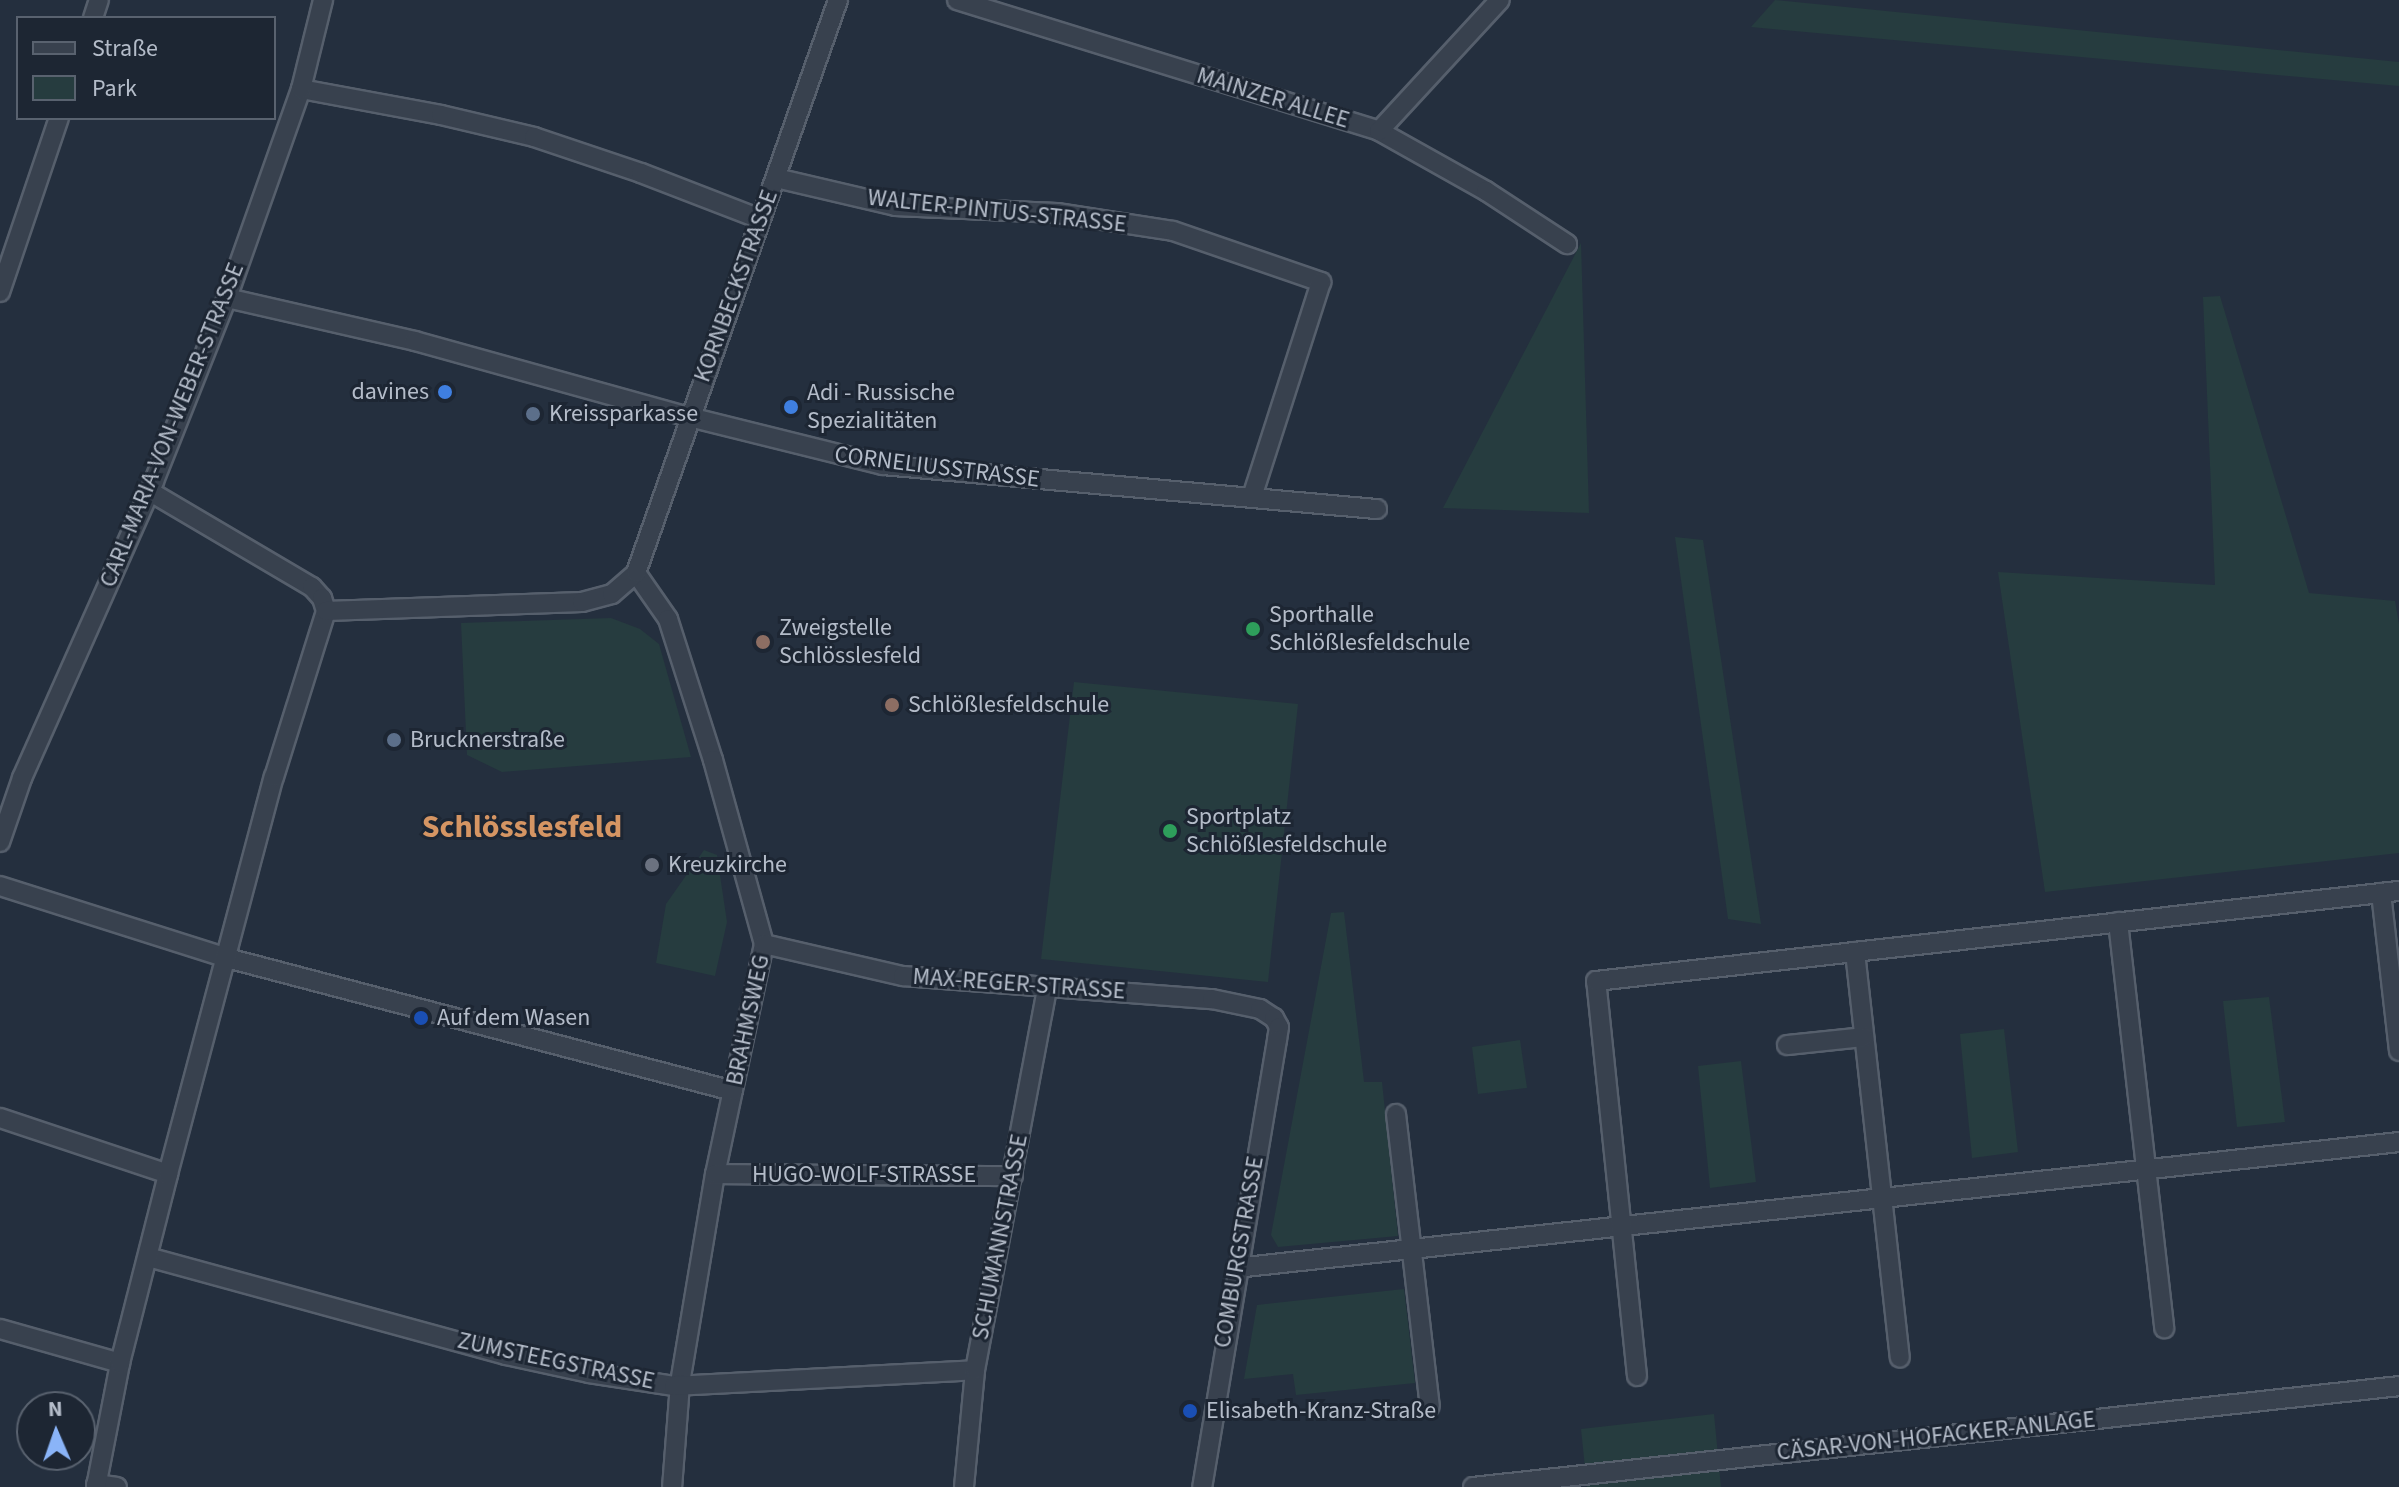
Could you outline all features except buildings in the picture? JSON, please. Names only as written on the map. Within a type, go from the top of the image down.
[{"type":"street","name":"CARL-MARIA-VON-WEBER-STRASSE","points":[[0,842],[33,752],[149,491],[227,298],[301,89],[323,0]]},
{"type":"street","name":"KORNBECKSTRASSE","points":[[636,573],[838,0]]},
{"type":"street","name":"MAINZER ALLEE","points":[[957,0],[1379,131],[1486,191],[1567,244]]},
{"type":"street","points":[[1379,131],[1500,0]]},
{"type":"street","points":[[301,89],[441,115],[534,137],[641,173],[760,219]]},
{"type":"street","points":[[0,292],[58,120]]},
{"type":"street","name":"WALTER-PINTUS-STRASSE","points":[[776,178],[895,206],[1057,213],[1173,231],[1321,282],[1252,497]]},
{"type":"street","name":"CORNELIUSSTRASSE","points":[[227,298],[415,341],[689,417],[883,465],[1377,509]]},
{"type":"street","points":[[117,1487],[96,1485],[120,1363],[274,777],[326,611],[322,598],[312,587],[149,491]]},
{"type":"street","points":[[326,611],[582,602],[612,594],[636,573]]},
{"type":"street","name":"BRAHMSWEG","points":[[636,573],[668,619],[713,760],[764,944],[715,1174],[680,1384],[672,1487]]},
{"type":"street","points":[[0,886],[227,958],[733,1091]]},
{"type":"street","points":[[1637,1376],[1596,981],[2390,892],[2399,1051]]},
{"type":"street","points":[[2118,922],[2164,1328]]},
{"type":"street","name":"MAX-REGER-STRASSE","points":[[764,944],[903,976],[1212,999],[1260,1009],[1274,1018]]},
{"type":"street","points":[[1855,952],[1900,1358]]},
{"type":"street","name":"SCHUMANNSTRASSE","points":[[964,1487],[975,1370],[1047,989]]},
{"type":"street","name":"COMBURGSTRASSE","points":[[1202,1487],[1236,1268],[1279,1027],[1274,1018]]},
{"type":"street","points":[[1787,1045],[1864,1037]]},
{"type":"street","points":[[1396,1114],[1430,1406]]},
{"type":"street","points":[[0,1118],[168,1174]]},
{"type":"street","points":[[1236,1268],[1411,1252],[2399,1142]]},
{"type":"street","name":"HUGO-WOLF-STRASSE","points":[[715,1174],[1013,1176]]},
{"type":"street","name":"ZUMSTEEGSTRASSE","points":[[148,1257],[506,1355],[589,1373],[680,1384],[975,1370]]},
{"type":"street","points":[[0,1329],[120,1363]]},
{"type":"street","name":"CÄSAR-VON-HOFACKER-ANLAGE","points":[[1473,1487],[2399,1386]]},
{"type":"green space","points":[[1775,0],[2399,62],[2399,86],[1751,27]]},
{"type":"green space","points":[[1581,243],[1589,513],[1443,508]]},
{"type":"green space","points":[[2220,296],[2309,593],[2395,601],[2399,624],[2399,853],[2045,892],[1998,572],[2215,585],[2203,297]]},
{"type":"green space","points":[[1675,537],[1703,540],[1761,924],[1728,919]]},
{"type":"green space","points":[[611,618],[640,629],[659,644],[691,757],[502,772],[467,755],[461,623]]},
{"type":"green space","name":"Sportplatz Schlößlesfeldschule","points":[[1074,682],[1298,704],[1268,982],[1041,959]]},
{"type":"green space","points":[[704,850],[717,855],[727,922],[715,976],[656,963],[666,904]]},
{"type":"green space","points":[[1344,912],[1364,1082],[1382,1082],[1398,1236],[1278,1247],[1271,1235],[1331,913]]},
{"type":"green space","points":[[2269,997],[2285,1122],[2237,1127],[2223,1001]]},
{"type":"green space","points":[[2004,1029],[2018,1152],[1972,1158],[1960,1034]]},
{"type":"green space","points":[[1520,1040],[1527,1088],[1478,1094],[1472,1047]]},
{"type":"green space","points":[[1741,1061],[1756,1182],[1710,1188],[1698,1066]]},
{"type":"green space","points":[[1404,1289],[1415,1383],[1296,1395],[1293,1374],[1244,1379],[1257,1305]]},
{"type":"green space","points":[[1714,1414],[1721,1487],[1587,1487],[1581,1429]]},
{"type":"place","name":"davines","points":[[445,392]]},
{"type":"place","name":"Adi - Russische Spezialitäten","points":[[791,407]]},
{"type":"place","name":"Kreissparkasse","points":[[533,414]]},
{"type":"place","name":"Sporthalle Schlößlesfeldschule","points":[[1253,629]]},
{"type":"place","name":"Zweigstelle Schlösslesfeld","points":[[763,642]]},
{"type":"place","name":"Schlößlesfeldschule","points":[[892,705]]},
{"type":"place","name":"Brucknerstraße","points":[[394,740]]},
{"type":"place","name":"Sportplatz Schlößlesfeldschule","points":[[1170,831]]},
{"type":"place","name":"Kreuzkirche","points":[[652,865]]},
{"type":"place","name":"Auf dem Wasen","points":[[421,1018]]},
{"type":"place","name":"Elisabeth-Kranz-Straße","points":[[1190,1411]]},
{"type":"district","name":"Schlösslesfeld","points":[[522,827]]}]
